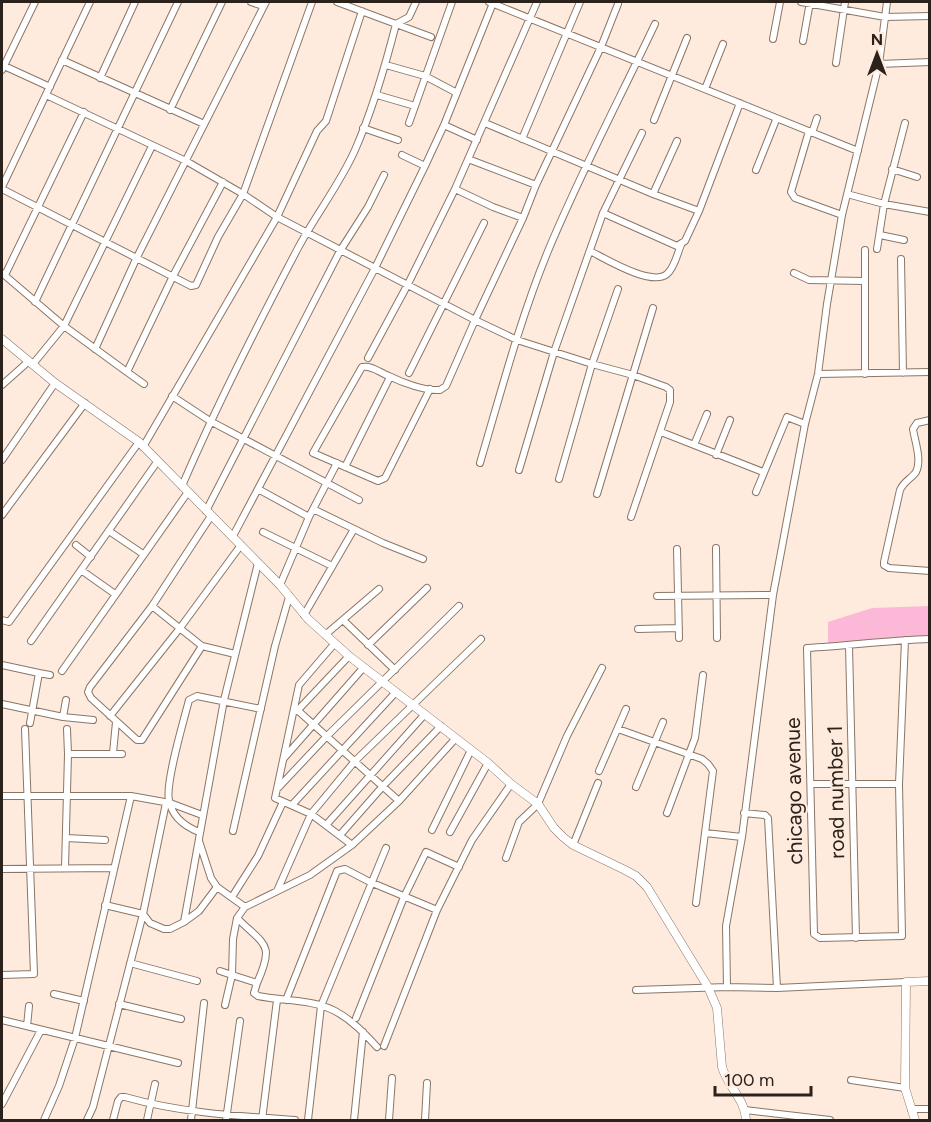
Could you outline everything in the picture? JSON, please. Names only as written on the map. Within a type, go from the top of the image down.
[{"type":"street","points":[[35,2],[2,67],[50,87]]},
{"type":"street","points":[[90,2],[2,188],[191,286],[197,284],[218,237],[243,194],[312,2]]},
{"type":"street","points":[[100,78],[135,2]]},
{"type":"street","points":[[35,302],[178,2]]},
{"type":"street","points":[[170,110],[222,2]]},
{"type":"street","points":[[95,349],[137,257],[265,4],[251,2]]},
{"type":"street","points":[[340,2],[431,37]]},
{"type":"street","points":[[62,671],[185,489],[210,421],[306,233],[354,152],[377,94],[396,24],[409,17],[416,2]]},
{"type":"street","points":[[409,123],[452,2]]},
{"type":"street","points":[[368,358],[455,189],[537,2]]},
{"type":"street","points":[[522,139],[580,2]]},
{"type":"street","points":[[773,39],[780,2]]},
{"type":"street","points":[[801,2],[845,5],[885,17],[930,16]]},
{"type":"street","points":[[803,41],[809,2]]},
{"type":"street","points":[[727,987],[726,926],[742,837],[773,595],[805,424],[818,374],[842,215],[879,64],[887,2]]},
{"type":"street","points":[[233,536],[375,268],[425,166],[493,3],[740,103],[776,120],[858,151]]},
{"type":"street","points":[[430,389],[385,478],[378,481],[316,455],[313,450],[361,368],[368,366],[390,377],[430,389],[440,390],[446,386],[551,152],[601,47],[618,4]]},
{"type":"street","points":[[836,63],[845,5]]},
{"type":"street","points":[[2,620],[9,622],[141,445],[172,396],[277,217],[317,131],[326,121],[362,11]]},
{"type":"street","points":[[480,463],[516,340],[548,252],[654,24]]},
{"type":"street","points":[[654,120],[687,38]]},
{"type":"street","points":[[705,89],[723,44]]},
{"type":"street","points":[[62,60],[204,124]]},
{"type":"street","points":[[879,64],[930,62]]},
{"type":"street","points":[[386,65],[425,76],[457,93]]},
{"type":"street","points":[[377,94],[415,106]]},
{"type":"street","points":[[46,95],[186,161],[306,233],[516,340],[666,387],[670,390],[670,402],[631,516]]},
{"type":"street","points":[[590,251],[655,279],[663,277],[670,271],[681,244],[685,241],[699,211],[740,103]]},
{"type":"street","points":[[84,112],[3,274],[64,326],[144,384]]},
{"type":"street","points":[[817,118],[790,192],[795,198],[842,215]]},
{"type":"street","points":[[756,170],[776,120]]},
{"type":"street","points":[[484,123],[699,211]]},
{"type":"street","points":[[878,249],[884,204],[905,123]]},
{"type":"street","points":[[444,125],[477,140]]},
{"type":"street","points":[[363,128],[398,140]]},
{"type":"street","points":[[519,470],[554,352],[603,213],[642,133]]},
{"type":"street","points":[[653,194],[677,141]]},
{"type":"street","points":[[3,382],[31,363],[64,326],[152,146]]},
{"type":"street","points":[[402,155],[425,166]]},
{"type":"street","points":[[468,159],[536,185]]},
{"type":"street","points":[[892,169],[917,177]]},
{"type":"street","points":[[202,646],[142,740],[135,739],[91,698],[88,692],[152,606],[209,514],[243,438],[340,251],[368,207],[384,175]]},
{"type":"street","points":[[127,372],[173,276],[223,182]]},
{"type":"street","points":[[455,189],[523,218]]},
{"type":"street","points":[[847,194],[884,204],[930,212]]},
{"type":"street","points":[[603,213],[673,245],[681,244]]},
{"type":"street","points":[[409,373],[484,224]]},
{"type":"street","points":[[880,235],[904,240]]},
{"type":"street","points":[[865,250],[865,374]]},
{"type":"street","points":[[901,259],[903,373]]},
{"type":"street","points":[[794,273],[809,280],[864,281]]},
{"type":"street","points":[[559,479],[592,364],[618,289]]},
{"type":"street","points":[[597,494],[653,308]]},
{"type":"street","points":[[2,339],[55,383],[141,445],[233,536],[325,635],[396,693],[488,762],[511,784],[538,804],[554,828],[573,845],[636,876],[647,887],[708,987],[718,1013],[722,1067],[745,1110],[746,1120]]},
{"type":"street","points":[[818,374],[930,372]]},
{"type":"street","points":[[345,467],[390,377]]},
{"type":"street","points":[[2,460],[55,383]]},
{"type":"street","points":[[172,396],[210,421],[359,500]]},
{"type":"street","points":[[2,515],[85,403]]},
{"type":"street","points":[[694,446],[707,414]]},
{"type":"street","points":[[756,492],[787,417],[805,424]]},
{"type":"street","points":[[716,455],[730,420]]},
{"type":"street","points":[[930,420],[917,423],[913,429],[918,466],[915,475],[904,482],[900,490],[884,565],[889,568],[930,571]]},
{"type":"street","points":[[661,432],[764,472]]},
{"type":"street","points":[[31,641],[157,462]]},
{"type":"street","points":[[280,585],[309,517],[337,463]]},
{"type":"street","points":[[258,489],[309,517]]},
{"type":"street","points":[[313,509],[423,559]]},
{"type":"street","points":[[304,615],[354,529]]},
{"type":"street","points":[[109,531],[143,554]]},
{"type":"street","points":[[263,532],[332,566]]},
{"type":"street","points":[[110,716],[180,628],[241,545]]},
{"type":"street","points":[[76,546],[91,557]]},
{"type":"street","points":[[716,548],[717,638]]},
{"type":"street","points":[[677,549],[679,638]]},
{"type":"street","points":[[184,922],[224,700],[258,563]]},
{"type":"street","points":[[81,570],[115,594]]},
{"type":"street","points":[[368,645],[427,588]]},
{"type":"street","points":[[325,635],[379,589]]},
{"type":"street","points":[[657,596],[773,595]]},
{"type":"street","points":[[233,831],[275,646],[289,597]]},
{"type":"street","points":[[152,606],[202,646],[235,654]]},
{"type":"street","points":[[278,788],[326,737],[459,606]]},
{"type":"street","points":[[342,620],[395,670]]},
{"type":"street","points":[[638,629],[679,628]]},
{"type":"street","points":[[277,891],[311,814],[355,761],[481,639]]},
{"type":"street","points":[[849,646],[930,639]]},
{"type":"street","points":[[856,938],[902,936],[899,784],[905,640]]},
{"type":"street","points":[[335,643],[300,681],[296,710],[275,798],[311,814],[352,845]]},
{"type":"street","name":"chicago avenue","points":[[849,646],[807,648],[814,934],[820,938],[856,938]]},
{"type":"street","name":"road number 1","points":[[849,646],[856,938]]},
{"type":"street","points":[[296,710],[350,656]]},
{"type":"street","points":[[2,665],[50,675]]},
{"type":"street","points":[[284,758],[364,667]]},
{"type":"street","points":[[506,858],[519,822],[538,804],[567,736],[602,668]]},
{"type":"street","points":[[30,723],[39,673]]},
{"type":"street","points":[[668,813],[690,754],[696,730],[703,675]]},
{"type":"street","points":[[292,805],[396,693]]},
{"type":"street","points":[[87,1120],[93,1107],[143,914],[189,700],[197,696],[261,709]]},
{"type":"street","points":[[63,717],[66,700]]},
{"type":"street","points":[[2,704],[63,717],[93,720]]},
{"type":"street","points":[[599,771],[626,709]]},
{"type":"street","points":[[296,710],[399,801]]},
{"type":"street","points":[[327,824],[425,714]]},
{"type":"street","points":[[113,753],[116,722]]},
{"type":"street","points":[[636,787],[663,722]]},
{"type":"street","points":[[340,835],[441,726]]},
{"type":"street","points":[[2,975],[34,974],[25,729]]},
{"type":"street","points":[[65,868],[68,729]]},
{"type":"street","points":[[618,729],[690,754],[708,764],[713,771],[696,903]]},
{"type":"street","points":[[225,1005],[232,975],[232,950],[237,918],[245,907],[310,875],[352,845],[399,801],[456,738]]},
{"type":"street","points":[[432,830],[471,750]]},
{"type":"street","points":[[68,754],[122,754]]},
{"type":"street","points":[[450,832],[488,762]]},
{"type":"street","points":[[573,845],[598,783]]},
{"type":"street","points":[[237,918],[262,942],[268,952],[255,995],[321,1006],[345,1017],[381,1047],[437,910],[472,840],[511,784]]},
{"type":"street","points":[[811,784],[899,784]]},
{"type":"street","points":[[2,796],[131,795],[168,803],[202,815]]},
{"type":"street","points":[[44,1120],[59,1086],[75,1038],[131,795]]},
{"type":"street","points":[[232,897],[258,856],[283,802]]},
{"type":"street","points":[[168,803],[177,819],[199,835],[211,878],[217,887],[245,907]]},
{"type":"street","points":[[744,813],[765,815],[768,818],[777,988]]},
{"type":"street","points":[[705,833],[742,837]]},
{"type":"street","points":[[66,838],[105,840]]},
{"type":"street","points":[[308,1120],[321,1006],[370,882],[386,848]]},
{"type":"street","points":[[356,1018],[404,897],[426,852],[459,867]]},
{"type":"street","points":[[2,868],[114,868]]},
{"type":"street","points":[[286,1000],[337,871],[345,869],[437,910]]},
{"type":"street","points":[[105,904],[143,914],[150,923],[170,929],[199,911],[217,887]]},
{"type":"street","points":[[130,963],[197,981]]},
{"type":"street","points":[[220,971],[257,983]]},
{"type":"street","points":[[636,990],[708,987],[777,988],[930,981]]},
{"type":"street","points":[[906,982],[905,1088],[915,1120]]},
{"type":"street","points":[[54,994],[84,1001]]},
{"type":"street","points":[[262,1119],[277,1000]]},
{"type":"street","points":[[190,1120],[204,1003]]},
{"type":"street","points":[[119,1004],[181,1018]]},
{"type":"street","points":[[27,1026],[29,1006]]},
{"type":"street","points":[[2,1020],[178,1063]]},
{"type":"street","points":[[226,1118],[240,1021]]},
{"type":"street","points":[[2,1104],[41,1030]]},
{"type":"street","points":[[354,1120],[363,1032]]},
{"type":"street","points":[[389,1120],[392,1078]]},
{"type":"street","points":[[851,1080],[905,1088]]},
{"type":"street","points":[[425,1120],[427,1083]]},
{"type":"street","points":[[147,1120],[155,1084]]},
{"type":"street","points":[[113,1120],[118,1101],[125,1096],[151,1104],[226,1118],[295,1120]]},
{"type":"street","points":[[911,1109],[930,1109]]},
{"type":"street","points":[[745,1110],[830,1120]]},
{"type":"shaded area","points":[[929,606],[929,640],[828,643],[828,622],[872,608]]}]
